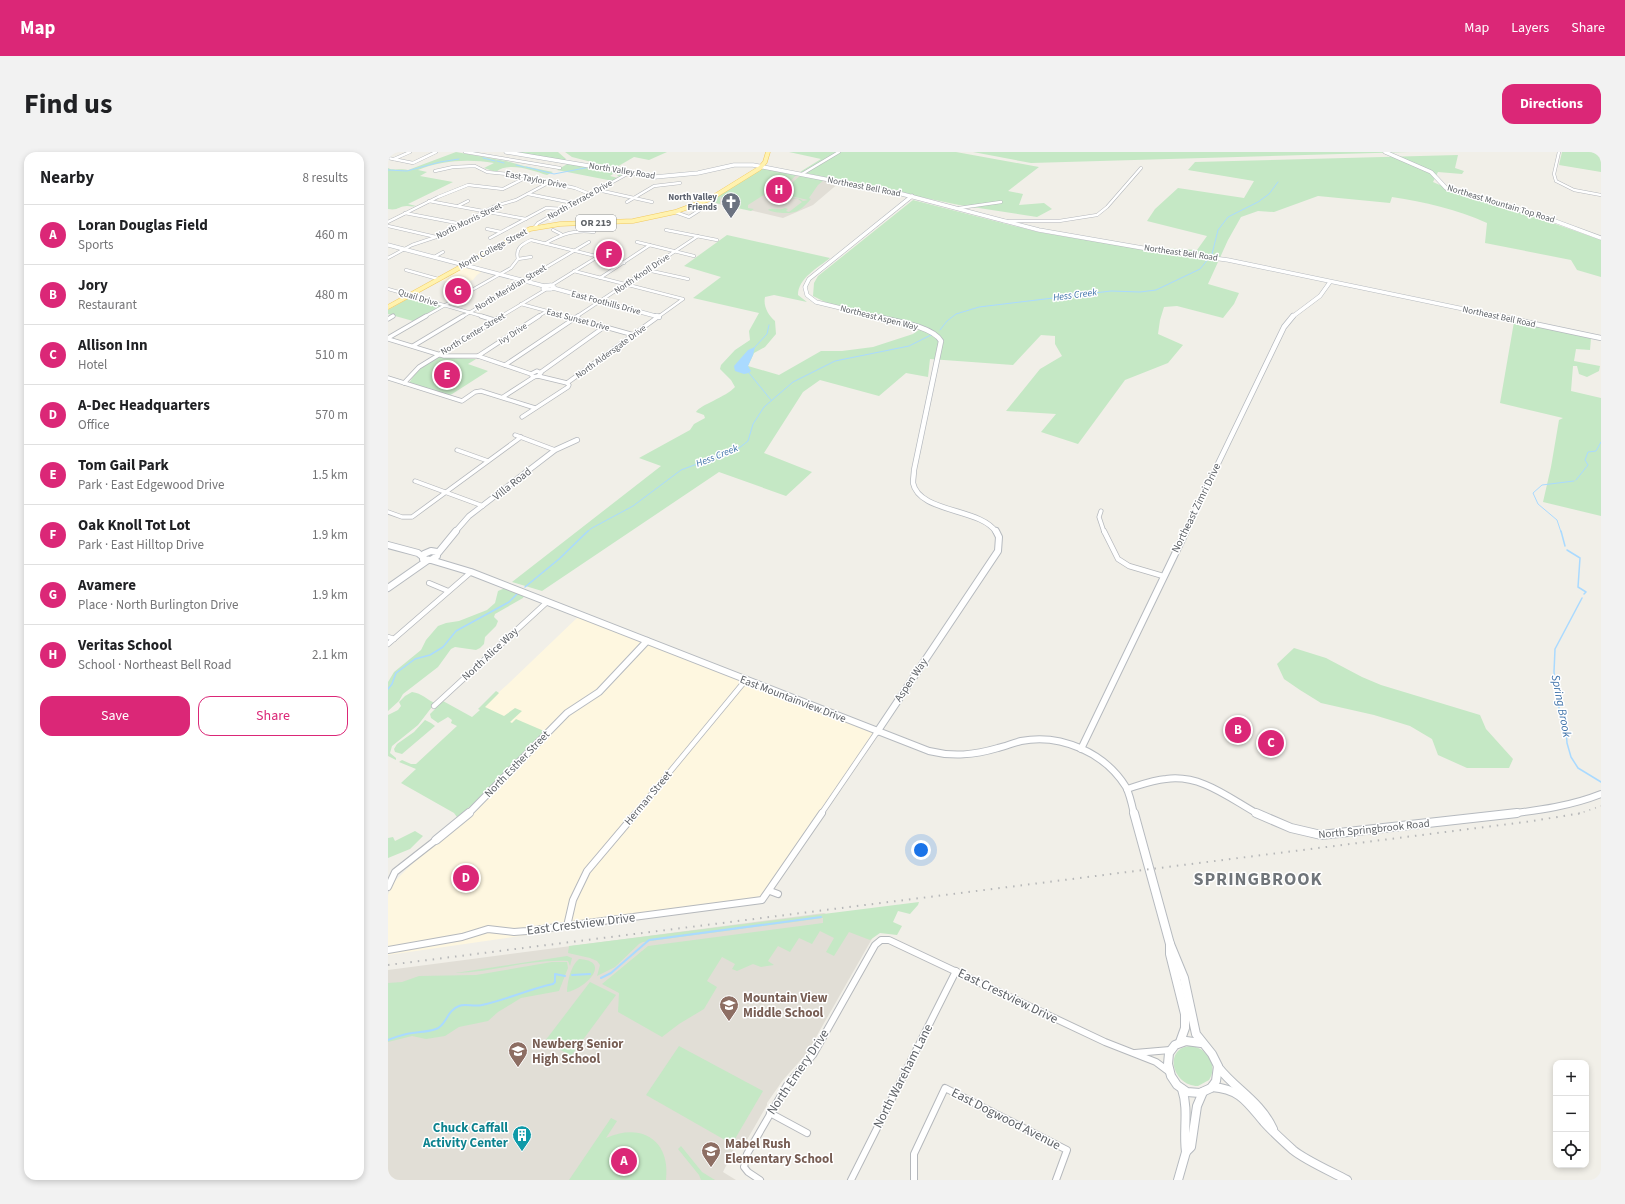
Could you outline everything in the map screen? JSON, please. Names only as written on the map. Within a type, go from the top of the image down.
[{"type":"main road","points":[[762,166],[768,152]]},
{"type":"main road","name":"North College Street","points":[[388,307],[518,235],[534,228],[560,224],[633,221],[675,212],[706,201],[762,166]]},
{"type":"street","points":[[394,159],[410,152]]},
{"type":"street","points":[[388,158],[413,163],[436,152]]},
{"type":"street","points":[[465,152],[560,168]]},
{"type":"street","name":"North Valley Road","points":[[506,152],[655,177],[692,174],[740,164],[762,166]]},
{"type":"street","points":[[802,174],[839,152]]},
{"type":"street","name":"Northeast Mountain Top Road","points":[[1385,152],[1431,172],[1437,177],[1441,185],[1446,188],[1548,218],[1601,238]]},
{"type":"street","points":[[1559,152],[1554,176],[1556,181],[1570,189],[1601,195]]},
{"type":"street","points":[[503,159],[513,153]]},
{"type":"street","name":"East Taylor Drive","points":[[435,171],[467,165],[476,166],[487,172],[513,174],[577,189],[590,194]]},
{"type":"street","name":"Northeast Bell Road","points":[[762,166],[912,196],[1039,230],[1154,250],[1211,257],[1601,338]]},
{"type":"street","points":[[1003,221],[1059,221],[1097,215],[1107,207],[1141,171],[1141,168]]},
{"type":"street","name":"North Terrace Drive","points":[[534,228],[535,225],[629,173]]},
{"type":"street","points":[[388,222],[429,201],[469,184],[503,189],[527,177]]},
{"type":"street","name":"North Morris Street","points":[[388,258],[404,249],[436,237],[500,204],[512,202],[550,182]]},
{"type":"street","points":[[627,202],[654,186],[680,183]]},
{"type":"street","points":[[598,190],[652,202]]},
{"type":"street","points":[[528,194],[574,203]]},
{"type":"street","name":"Northeast Aspen Way","points":[[912,196],[809,279],[804,289],[806,296],[816,302],[925,330],[935,333],[940,339],[914,476],[914,486],[920,495]]},
{"type":"street","points":[[429,201],[526,218]]},
{"type":"street","points":[[458,206],[468,201]]},
{"type":"street","points":[[959,208],[1000,202]]},
{"type":"street","points":[[490,238],[548,207],[563,209]]},
{"type":"street","points":[[675,212],[689,217],[700,210]]},
{"type":"street","points":[[405,213],[462,224]]},
{"type":"street","points":[[388,226],[436,237]]},
{"type":"street","points":[[487,228],[501,232]]},
{"type":"street","points":[[553,230],[561,234]]},
{"type":"street","points":[[666,230],[717,240]]},
{"type":"street","points":[[546,243],[561,234],[576,231],[594,232]]},
{"type":"street","name":"North Knoll Drive","points":[[505,365],[698,236]]},
{"type":"street","points":[[518,259],[516,253],[518,249],[531,240],[624,263]]},
{"type":"street","name":"North Meridian Street","points":[[413,346],[589,242]]},
{"type":"street","points":[[637,242],[694,256]]},
{"type":"street","points":[[388,245],[500,274],[544,288],[552,287],[574,271],[599,256]]},
{"type":"street","points":[[600,278],[650,246]]},
{"type":"street","points":[[434,257],[443,252]]},
{"type":"street","points":[[388,338],[500,274],[514,265],[518,259],[531,257]]},
{"type":"street","points":[[406,270],[438,279]]},
{"type":"street","points":[[647,270],[688,279]]},
{"type":"street","points":[[574,271],[625,284]]},
{"type":"street","name":"Northeast Zimri Drive","points":[[1081,748],[1285,325],[1312,303],[1330,282]]},
{"type":"street","name":"North Aldersgate Drive","points":[[522,417],[568,387],[569,385],[567,383],[683,300],[625,284]]},
{"type":"street","name":"East Foothills Drive","points":[[552,287],[659,317]]},
{"type":"street","name":"North Center Street","points":[[404,383],[419,367],[521,304],[544,288]]},
{"type":"street","name":"Quail Drive","points":[[388,289],[494,320]]},
{"type":"street","name":"East Sunset Drive","points":[[521,304],[634,335]]},
{"type":"street","name":"Ivy Drive","points":[[478,356],[548,312]]},
{"type":"street","points":[[388,320],[393,316]]},
{"type":"street","points":[[502,397],[604,327]]},
{"type":"street","points":[[388,338],[439,354],[449,356],[478,356],[567,383]]},
{"type":"street","points":[[388,378],[462,401],[475,392],[481,390],[535,408]]},
{"type":"street","points":[[515,435],[555,450]]},
{"type":"street","points":[[388,512],[402,517],[412,516],[520,437]]},
{"type":"street","name":"Villa Road","points":[[426,559],[438,554],[452,540],[453,536],[464,521],[483,506],[555,450],[577,440]]},
{"type":"street","points":[[457,450],[488,461]]},
{"type":"street","points":[[415,481],[483,506]]},
{"type":"street","name":"Aspen Way","points":[[770,890],[1000,546],[997,531],[987,522],[935,505],[920,495]]},
{"type":"street","points":[[1101,511],[1099,517],[1103,530],[1118,559],[1129,566],[1163,576]]},
{"type":"street","name":"Villa Road","points":[[426,559],[430,551],[453,536]]},
{"type":"street","name":"East Mountainview Drive","points":[[388,545],[403,548],[418,553],[426,559],[471,572],[929,752],[951,755],[986,752],[1022,741],[1032,740],[1060,742],[1090,752],[1116,772],[1127,789]]},
{"type":"street","name":"East Mountainview Drive","points":[[403,548],[435,551],[439,557],[451,562],[453,566]]},
{"type":"street","points":[[388,588],[426,559]]},
{"type":"street","points":[[388,644],[471,572]]},
{"type":"street","points":[[429,583],[448,591]]},
{"type":"street","name":"North Alice Way","points":[[434,706],[547,602]]},
{"type":"street","points":[[388,637],[394,639]]},
{"type":"street","name":"North Esther Street","points":[[388,887],[395,872],[469,814],[567,713],[599,692],[647,641]]},
{"type":"street","name":"Herman Street","points":[[567,926],[573,900],[587,871],[745,680]]},
{"type":"street","name":"North Springbrook Road","points":[[1127,789],[1168,777],[1194,779],[1289,828],[1304,833],[1321,835],[1539,810],[1581,802],[1601,794]]},
{"type":"street","points":[[1127,789],[1170,944],[1170,954],[1185,1014],[1185,1028],[1180,1042]]},
{"type":"street","points":[[770,890],[778,894]]},
{"type":"street","name":"East Crestview Drive","points":[[388,950],[462,938],[488,929],[514,932],[758,902],[766,898],[770,890]]},
{"type":"street","name":"East Crestview Drive","points":[[881,940],[889,940],[1105,1042],[1156,1062],[1168,1071]]},
{"type":"street","name":"North Emery Drive","points":[[760,1180],[746,1172],[743,1165],[747,1154],[787,1085],[811,1059],[875,945],[881,940]]},
{"type":"street","points":[[1170,944],[1176,953],[1189,1000],[1194,1028],[1201,1043]]},
{"type":"street","name":"North Wareham Lane","points":[[851,1180],[956,971]]},
{"type":"street","points":[[1274,1130],[1270,1120],[1258,1105],[1229,1080],[1218,1067],[1211,1052],[1201,1043],[1193,1040],[1180,1042],[1170,1050],[1167,1060],[1168,1071],[1173,1081],[1182,1089],[1196,1093],[1203,1092],[1212,1087],[1226,1088],[1243,1098],[1252,1106],[1264,1122],[1294,1151],[1346,1180]]},
{"type":"street","name":"East Crestview Drive","points":[[1135,1053],[1170,1050]]},
{"type":"street","points":[[1212,1087],[1218,1074],[1218,1067]]},
{"type":"street","name":"East Dogwood Avenue","points":[[914,1180],[914,1154],[945,1088],[1067,1150],[1056,1180]]},
{"type":"street","points":[[1182,1089],[1187,1104],[1187,1121],[1184,1144],[1186,1152]]},
{"type":"street","points":[[1178,1180],[1186,1152],[1191,1147],[1197,1106],[1203,1092]]},
{"type":"street","points":[[770,1113],[807,1134]]},
{"type":"shaded area","points":[[761,168],[840,182],[813,205],[783,218],[737,207],[729,207],[708,201]]},
{"type":"shaded area","points":[[463,267],[483,271],[473,280],[458,284],[440,280]]},
{"type":"shaded area","points":[[580,615],[877,732],[758,902],[388,955],[388,895],[393,883],[540,736],[480,709]]},
{"type":"shaded area","name":"Newberg Senior High School","points":[[824,913],[873,937],[807,1053],[783,1080],[767,1103],[744,1145],[734,1149],[726,1163],[727,1164],[723,1172],[736,1180],[388,1180],[388,970]]},
{"type":"green space","points":[[456,152],[506,161],[553,172],[547,175],[528,169],[507,167],[496,172],[484,168],[494,163],[475,161],[456,161],[436,164],[418,170],[427,172],[420,176],[453,182],[408,204],[416,206],[404,206],[388,209],[388,168],[408,170]]},
{"type":"green space","points":[[510,152],[558,152],[566,159],[564,161]]},
{"type":"green space","points":[[565,152],[667,152],[649,160],[634,157],[615,168],[572,157]]},
{"type":"green space","points":[[789,152],[956,152],[1039,167],[1008,191],[1023,194],[1019,205],[1044,203],[1052,209],[1037,217],[959,205],[800,172],[821,159]]},
{"type":"green space","points":[[973,152],[1410,152],[1031,163]]},
{"type":"green space","points":[[1562,152],[1601,152],[1601,172],[1559,165]]},
{"type":"green space","points":[[1458,155],[1455,168],[1464,171],[1462,174],[1438,172],[1433,182],[1465,196],[1510,208],[1601,240],[1601,277],[1577,270],[1571,260],[1485,243],[1487,223],[1452,210],[1416,201],[1392,197],[1390,203],[1318,196],[1274,212],[1258,211],[1241,217],[1228,240],[1208,284],[1239,293],[1234,304],[1223,318],[1177,306],[1164,307],[1158,334],[1183,345],[1168,363],[1125,380],[1078,444],[1041,432],[1056,414],[1006,411],[1040,369],[1062,356],[1055,344],[1055,336],[1041,335],[1013,365],[930,359],[928,377],[906,373],[879,396],[820,380],[803,392],[764,453],[812,472],[786,496],[719,472],[542,591],[512,582],[661,466],[639,458],[690,430],[694,424],[705,418],[704,415],[696,412],[698,409],[726,394],[735,387],[731,380],[720,369],[721,365],[735,350],[750,340],[749,331],[759,313],[693,298],[721,277],[684,266],[727,235],[830,258],[801,283],[798,295],[807,302],[774,295],[765,297],[767,310],[775,321],[776,334],[765,347],[754,353],[748,366],[779,375],[821,351],[842,351],[873,347],[913,334],[923,327],[827,303],[813,296],[814,283],[818,276],[913,200],[1038,232],[1121,246],[1197,250],[1207,236],[1147,221],[1155,209],[1178,188],[1244,198],[1254,181],[1188,170],[1195,162]]},
{"type":"green space","points":[[569,163],[627,173],[621,177],[617,176],[619,174],[613,174],[610,176],[618,178],[613,181],[557,170]]},
{"type":"green space","points":[[762,168],[796,175],[778,195],[765,194],[748,205],[748,208],[754,209],[751,211],[723,205],[721,196],[720,204],[709,201]]},
{"type":"green space","points":[[800,176],[824,180],[818,185],[809,198],[811,199],[804,207],[796,212],[784,213],[768,210],[785,208],[788,209],[786,211],[789,212],[802,202],[798,199],[780,197],[782,196],[800,199],[803,201],[808,200],[782,194]]},
{"type":"green space","points":[[411,297],[441,306],[413,321],[388,314],[388,310]]},
{"type":"green space","points":[[1514,322],[1591,338],[1590,350],[1576,349],[1574,361],[1600,366],[1599,371],[1587,377],[1579,374],[1577,366],[1573,366],[1571,391],[1601,398],[1601,516],[1543,502],[1559,420],[1563,418],[1500,403]]},
{"type":"green space","points":[[438,357],[476,359],[468,364],[488,371],[449,396],[409,383],[417,371]]},
{"type":"green space","points":[[505,588],[524,596],[495,614],[494,617],[498,621],[496,626],[485,637],[484,644],[476,650],[455,647],[451,649],[438,667],[403,694],[399,701],[388,711],[388,682],[394,672],[421,650],[426,640],[438,626],[459,621],[487,610],[495,603],[498,591]]},
{"type":"green space","points":[[1294,648],[1326,658],[1381,685],[1480,715],[1486,729],[1513,759],[1509,768],[1467,768],[1438,755],[1432,739],[1410,726],[1374,715],[1321,703],[1284,679],[1277,664]]},
{"type":"green space","points":[[496,691],[499,693],[485,707],[504,716],[515,708],[522,711],[510,722],[512,723],[516,719],[544,731],[473,804],[457,817],[454,813],[401,783],[416,769],[399,762],[402,760],[411,764],[416,764],[457,726],[451,723],[452,720],[448,717],[438,723],[431,718],[430,714],[443,701],[472,717]]},
{"type":"green space","points":[[412,692],[419,694],[435,703],[418,725],[392,746],[390,753],[396,758],[396,760],[388,756],[388,715],[398,710],[401,706],[399,702]]},
{"type":"green space","points":[[425,720],[435,726],[402,754],[395,752],[394,749],[397,744],[414,732]]},
{"type":"green space","points":[[415,831],[423,836],[410,849],[388,858],[388,838],[393,837],[395,841]]},
{"type":"green space","points":[[919,902],[910,914],[898,911],[893,922],[902,926],[897,935],[880,933],[870,940],[849,932],[834,956],[826,952],[834,938],[820,931],[812,944],[799,938],[790,952],[778,946],[768,961],[774,965],[761,967],[753,964],[737,971],[732,969],[735,964],[722,957],[707,981],[717,987],[704,1009],[679,1024],[662,1037],[618,1012],[619,993],[602,984],[648,946],[823,923],[823,918],[643,942],[615,967],[597,976],[600,965],[597,961],[568,953],[569,946]]},
{"type":"green space","points":[[567,956],[572,958],[570,966],[568,961],[554,961],[455,973]]},
{"type":"green space","points":[[579,959],[589,961],[594,965],[595,970],[588,981],[574,990],[567,992],[570,974],[574,965]]},
{"type":"green space","points":[[552,962],[567,962],[568,968],[559,991],[521,998],[498,1012],[488,1021],[459,1027],[445,1036],[426,1039],[412,1036],[388,1042],[388,983],[402,982],[419,976],[476,975]]},
{"type":"green space","points":[[590,982],[616,995],[571,1056],[545,1041]]},
{"type":"green space","points":[[679,1046],[763,1091],[732,1144],[646,1095]]},
{"type":"green space","points":[[1192,1046],[1207,1054],[1212,1064],[1212,1075],[1209,1080],[1198,1086],[1189,1084],[1182,1080],[1174,1066],[1174,1059],[1177,1052],[1183,1048]]},
{"type":"green space","points":[[611,1118],[617,1121],[606,1138],[631,1132],[642,1134],[651,1138],[658,1145],[664,1154],[666,1180],[569,1180]]},
{"type":"green space","points":[[681,1146],[702,1172],[715,1180],[701,1180],[699,1175],[678,1149]]},
{"type":"water","points":[[755,347],[748,366],[751,371],[744,374],[735,371],[734,366],[748,350]]},
{"type":"waterway","points":[[483,158],[495,161]]},
{"type":"waterway","points":[[388,170],[407,171],[440,162],[459,159]]},
{"type":"waterway","points":[[497,161],[504,163]]},
{"type":"waterway","points":[[516,165],[524,167]]},
{"type":"waterway","points":[[526,167],[554,174],[590,167]]},
{"type":"waterway","name":"Hess Creek","points":[[1212,254],[1218,230],[1228,217],[1258,202],[1269,194],[1278,182]]},
{"type":"waterway","name":"Hess Creek","points":[[940,330],[947,321],[956,314],[979,307],[1111,291],[1140,292],[1156,290],[1200,269],[1209,258]]},
{"type":"waterway","points":[[754,348],[767,334],[769,325]]},
{"type":"waterway","name":"Hess Creek","points":[[587,532],[633,506],[681,470],[739,448],[748,441],[753,424],[764,407],[793,382],[835,361],[909,346],[931,335]]},
{"type":"waterway","points":[[749,373],[771,400]]},
{"type":"waterway","name":"Spring Brook","points":[[1576,480],[1588,465],[1585,460],[1588,452],[1596,451],[1601,442]]},
{"type":"waterway","name":"Spring Brook","points":[[1561,532],[1557,520],[1538,504],[1533,493],[1542,485],[1574,481]]},
{"type":"waterway","name":"Hess Creek","points":[[525,587],[559,559],[588,531]]},
{"type":"waterway","name":"Spring Brook","points":[[1561,531],[1565,546]]},
{"type":"waterway","name":"Spring Brook","points":[[1567,550],[1580,558],[1578,587],[1586,592],[1584,594]]},
{"type":"waterway","name":"Hess Creek","points":[[388,689],[392,684],[396,673],[415,659],[430,655],[443,647],[456,631],[509,602],[517,594]]},
{"type":"waterway","name":"Spring Brook","points":[[1582,598],[1555,649],[1554,672],[1559,708],[1566,729],[1567,743],[1571,757],[1578,768],[1601,782]]},
{"type":"waterway","points":[[601,978],[611,973],[649,940],[821,917]]},
{"type":"waterway","points":[[388,1040],[406,1034],[436,1029],[440,1027],[451,1011],[459,1006],[491,1003],[553,984],[555,982],[555,974],[565,976]]},
{"type":"waterway","points":[[572,975],[590,974]]},
{"type":"railway","points":[[1581,813],[1601,806]]},
{"type":"railway","points":[[388,965],[1533,821],[1581,813]]},
{"type":"place","name":"Veritas School","points":[[779,190]]},
{"type":"place","name":"North Valley Friends","points":[[731,219]]},
{"type":"place","name":"Oak Knoll Tot Lot","points":[[609,254]]},
{"type":"place","name":"Avamere","points":[[458,291]]},
{"type":"place","name":"Tom Gail Park","points":[[447,375]]},
{"type":"place","name":"Jory","points":[[1238,730]]},
{"type":"place","name":"Allison Inn","points":[[1271,743]]},
{"type":"place","name":"A-Dec Headquarters","points":[[466,878]]},
{"type":"place","name":"Mountain View Middle School","points":[[729,1022]]},
{"type":"place","name":"Newberg Senior High School","points":[[518,1068]]},
{"type":"place","name":"Chuck Caffall Activity Center","points":[[522,1152]]},
{"type":"place","name":"Loran Douglas Field","points":[[624,1161]]},
{"type":"place","name":"Mabel Rush Elementary School","points":[[711,1168]]},
{"type":"district","name":"SPRINGBROOK","points":[[1258,879]]}]
